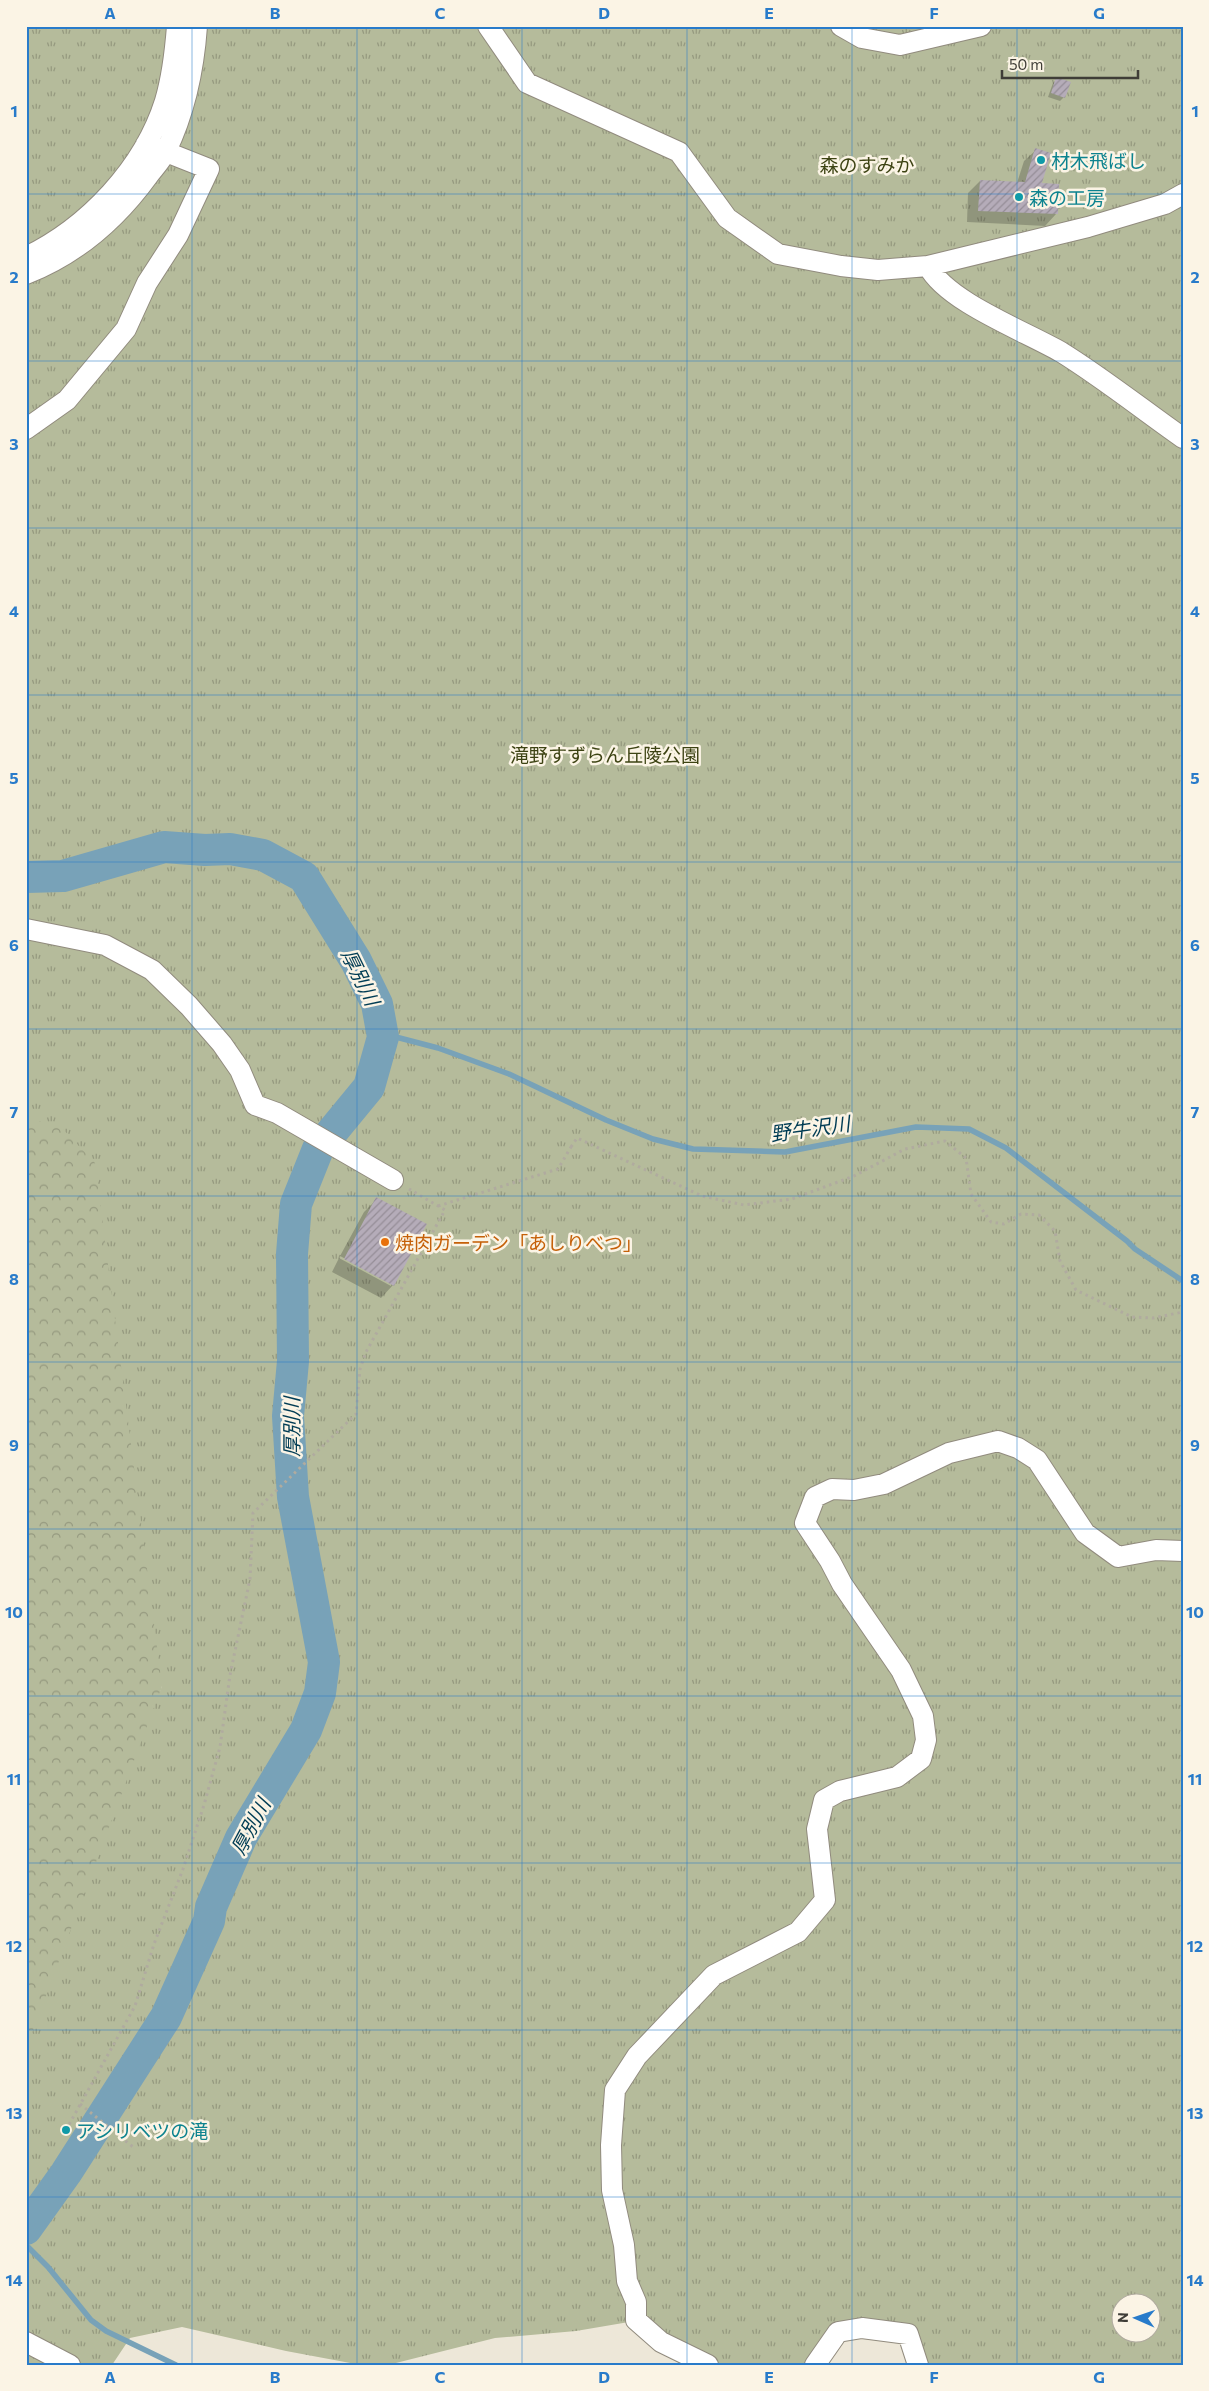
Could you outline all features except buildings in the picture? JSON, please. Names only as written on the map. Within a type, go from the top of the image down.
[{"type":"street","points":[[26,257],[44,248],[74,228],[98,207],[122,179],[146,144],[165,102],[174,60],[177,26]]},
{"type":"street","points":[[26,274],[65,256],[95,234],[119,213],[166,152],[184,106],[195,60],[197,26]]},
{"type":"street","points":[[488,26],[527,83],[679,152],[727,218],[778,254],[841,266],[878,270],[928,266],[1088,228],[1165,204],[1183,194]]},
{"type":"street","points":[[841,26],[862,38],[900,45],[981,26]]},
{"type":"street","points":[[26,429],[67,400],[126,330],[147,283],[178,236],[209,169],[146,144]]},
{"type":"street","points":[[928,266],[933,276],[957,296],[1062,353],[1183,438]]},
{"type":"street","points":[[26,929],[105,945],[152,970],[189,1006],[222,1044],[240,1070],[255,1105],[278,1114],[393,1180]]},
{"type":"street","points":[[708,2365],[661,2342],[636,2320],[636,2302],[627,2281],[624,2245],[612,2190],[611,2145],[615,2090],[637,2056],[714,1975],[798,1932],[825,1900],[816,1829],[824,1800],[840,1791],[897,1778],[921,1759],[926,1740],[924,1716],[901,1670],[842,1584],[805,1522],[815,1497],[832,1489],[854,1490],[884,1484],[949,1453],[998,1441],[1018,1448],[1037,1460],[1086,1533],[1118,1557],[1156,1550],[1183,1551]]},
{"type":"street","points":[[815,2365],[838,2332],[862,2328],[908,2334],[918,2365]]},
{"type":"street","points":[[26,2342],[70,2365]]},
{"type":"path","points":[[437,1206],[558,1170],[577,1138],[702,1196],[744,1205],[792,1199],[854,1176],[905,1149],[945,1142],[966,1158],[971,1194],[991,1222],[1004,1224],[1021,1214],[1039,1215],[1055,1232],[1060,1261],[1076,1290],[1132,1317],[1154,1318],[1183,1312]]},
{"type":"path","points":[[66,2130],[135,2006],[154,1944],[183,1869],[204,1805],[220,1747],[230,1675],[250,1579],[253,1513],[323,1448],[356,1414],[360,1369],[366,1352],[444,1210],[393,1180]]},
{"type":"path","points":[[80,2104],[134,2147]]},
{"type":"green space","name":"滝野すずらん丘陵公園","points":[[26,26],[1183,26],[1183,2365],[916,2365],[894,2324],[840,2338],[822,2365],[694,2365],[629,2322],[576,2331],[495,2338],[388,2365],[361,2365],[286,2351],[182,2327],[130,2338],[112,2365],[26,2365],[26,2049],[162,1686],[95,1163],[58,1124],[26,1119]]},
{"type":"green space","points":[[26,905],[279,1283],[26,2155]]},
{"type":"waterway","name":"厚別川","points":[[26,877],[63,876],[164,847],[205,850],[230,849],[263,855],[304,877],[356,961],[377,1004],[383,1037],[369,1087],[318,1149],[296,1204],[292,1254],[293,1361],[288,1416],[293,1497],[324,1662],[320,1693],[306,1730],[241,1838],[211,1907],[209,1921],[166,2017],[66,2173],[26,2229]]},
{"type":"waterway","name":"野牛沢川","points":[[383,1037],[392,1036],[438,1048],[509,1074],[606,1120],[653,1139],[693,1149],[785,1152],[916,1127],[969,1129],[1006,1148],[1135,1249],[1183,1281]]},
{"type":"waterway","points":[[26,2245],[48,2267],[91,2320],[106,2331],[176,2365]]},
{"type":"place","name":"材木飛ばし","points":[[1041,160]]},
{"type":"place","name":"森の工房","points":[[1019,197]]},
{"type":"place","name":"焼肉ガーデン「あしりべつ」","points":[[385,1242]]},
{"type":"place","name":"アシリベツの滝","points":[[66,2130]]},
{"type":"park label","name":"森のすみか","points":[[867,164]]}]
